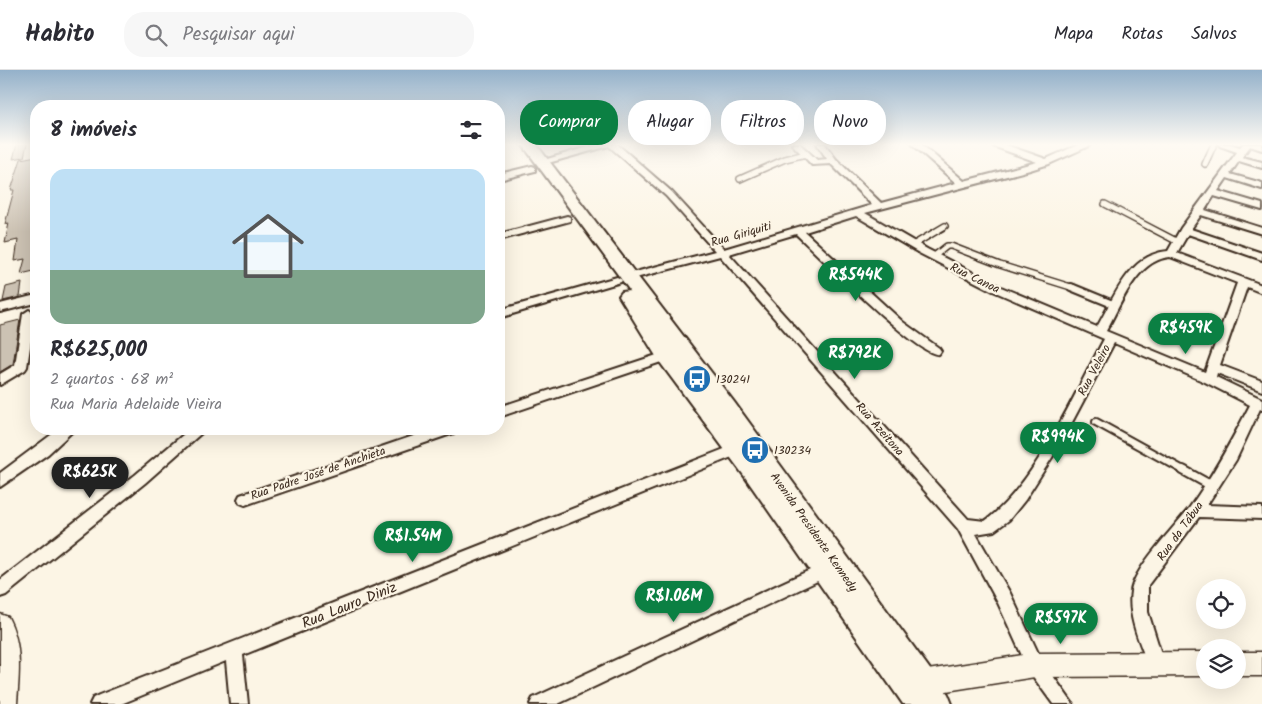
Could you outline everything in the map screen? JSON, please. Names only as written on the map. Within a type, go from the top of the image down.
[{"type":"main road","name":"Avenida Presidente Kennedy","points":[[542,174],[567,219],[660,317],[727,408],[917,691]]},
{"type":"main road","name":"Avenida Presidente Kennedy","points":[[543,174],[622,278],[666,356],[737,449],[823,571],[917,691],[938,704]]},
{"type":"main road","points":[[0,625],[5,633],[8,651],[5,704]]},
{"type":"main road","points":[[917,691],[1035,665],[1196,664]]},
{"type":"main road","points":[[1246,664],[1262,664]]},
{"type":"street","name":"Rua Azeitona","points":[[646,174],[669,194],[720,253],[794,331],[963,524],[1004,598],[1035,665],[1064,704]]},
{"type":"street","points":[[845,174],[879,206]]},
{"type":"street","points":[[950,174],[963,185]]},
{"type":"street","name":"Rua Giriquiti","points":[[505,312],[622,278],[720,253],[879,206],[1004,174]]},
{"type":"street","points":[[1262,186],[1225,175],[1185,230],[1171,254],[1262,289]]},
{"type":"street","points":[[1212,192],[1262,207]]},
{"type":"street","name":"Rua Canoa","points":[[861,211],[933,257],[997,289],[1209,379],[1260,404]]},
{"type":"street","points":[[1199,211],[1262,231]]},
{"type":"street","points":[[505,235],[567,219]]},
{"type":"street","points":[[797,230],[899,325],[935,351]]},
{"type":"street","points":[[1185,230],[1262,257]]},
{"type":"street","name":"Rua Veleiro","points":[[963,524],[983,528],[1007,514],[1035,474],[1105,335],[1115,305],[1137,271],[1155,256],[1171,254]]},
{"type":"street","points":[[1209,379],[1243,282]]},
{"type":"street","points":[[0,308],[30,300]]},
{"type":"street","points":[[0,380],[21,367],[30,328]]},
{"type":"street","points":[[505,410],[666,356]]},
{"type":"street","points":[[1214,367],[1262,386]]},
{"type":"street","name":"Rua da Tábua","points":[[1156,663],[1137,594],[1141,582],[1212,486],[1260,404]]},
{"type":"street","points":[[0,482],[61,435]]},
{"type":"street","points":[[0,590],[140,479],[192,435]]},
{"type":"street","name":"Rua Padre José de Anchieta","points":[[245,499],[431,435]]},
{"type":"street","name":"Rua Lauro Diniz","points":[[99,704],[737,449]]},
{"type":"street","points":[[1195,511],[1262,513]]},
{"type":"street","points":[[539,704],[823,571]]},
{"type":"street","points":[[234,651],[239,704]]},
{"type":"lane","points":[[740,178],[750,174]]},
{"type":"lane","points":[[1105,204],[1178,242]]},
{"type":"lane","points":[[913,245],[945,226]]},
{"type":"lane","points":[[933,257],[947,246],[951,246],[1000,265],[1065,284],[1115,305]]},
{"type":"lane","points":[[1096,422],[1212,486]]},
{"type":"building","points":[[16,174],[30,174],[30,272],[21,274],[25,259],[15,261],[18,240],[5,243],[9,223],[5,224],[14,190],[11,190]]},
{"type":"building","points":[[22,283],[20,297],[3,301],[6,287]]},
{"type":"building","points":[[20,320],[13,364],[0,372],[0,325]]},
{"type":"place","name":"130241","points":[[697,379]]},
{"type":"place","name":"130234","points":[[755,450]]}]
